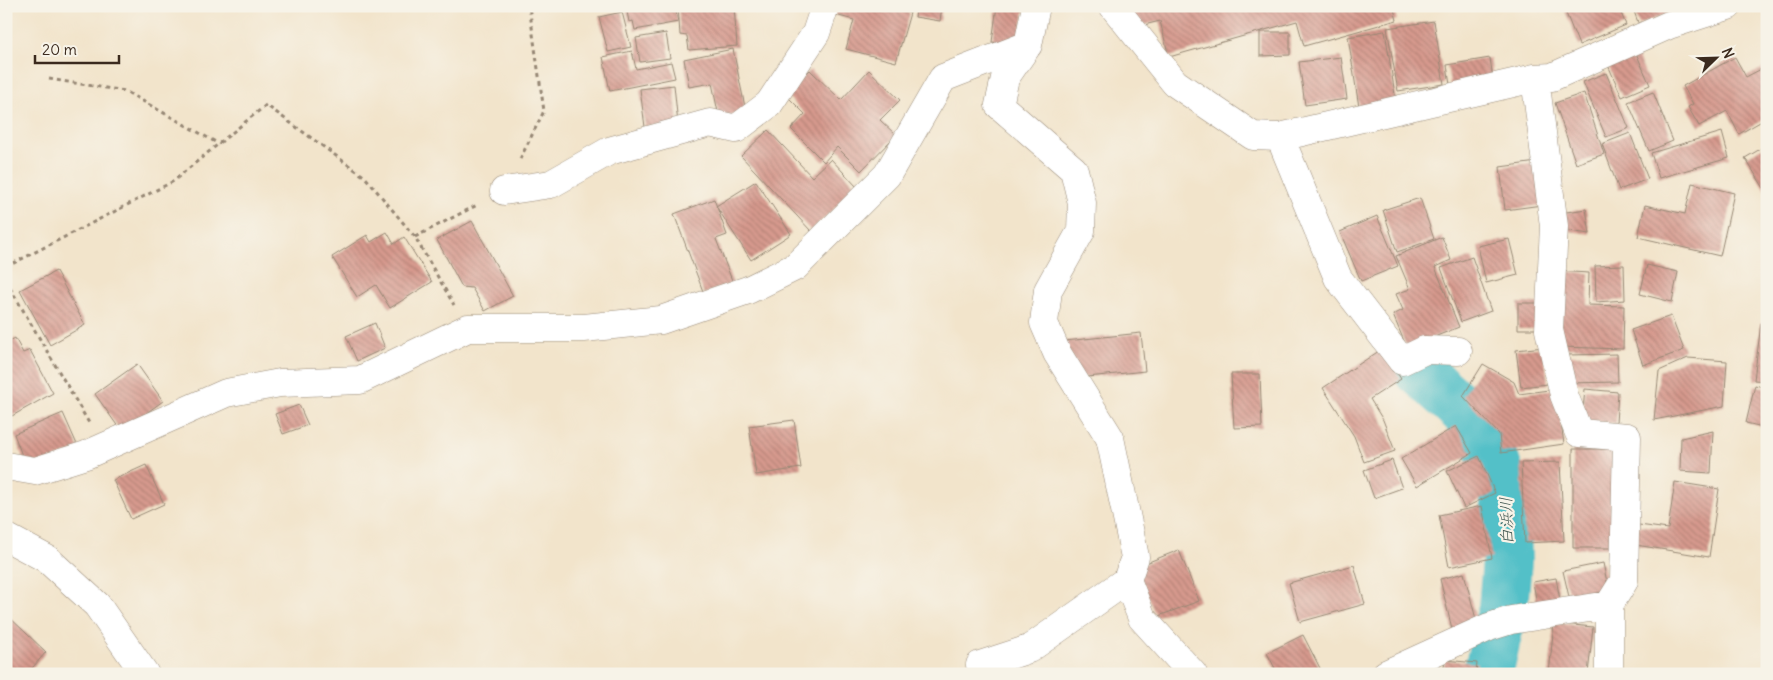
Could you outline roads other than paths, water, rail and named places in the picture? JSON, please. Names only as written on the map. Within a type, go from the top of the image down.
[{"type":"street","points":[[504,191],[551,184],[609,151],[710,123],[736,130],[769,104],[816,33],[825,6]]},
{"type":"street","points":[[984,674],[980,665],[1029,648],[1127,580],[1135,557],[1110,438],[1057,353],[1044,323],[1048,290],[1081,231],[1082,203],[1074,170],[999,105],[1005,78],[1028,45],[1036,6]]},
{"type":"street","points":[[1113,6],[1175,83],[1252,136],[1280,137],[1535,78],[1552,77],[1670,25],[1728,6]]},
{"type":"street","points":[[6,466],[35,471],[86,455],[226,392],[280,383],[360,380],[468,328],[584,328],[660,320],[748,290],[795,267],[888,175],[943,78],[1028,45]]},
{"type":"street","points":[[1535,78],[1554,226],[1549,330],[1564,395],[1579,432],[1627,437],[1624,581],[1609,605],[1609,674]]},
{"type":"street","points":[[1280,137],[1338,278],[1402,361],[1425,350],[1458,351]]},
{"type":"street","points":[[6,537],[47,559],[97,605],[144,674]]},
{"type":"street","points":[[1127,580],[1142,618],[1193,674]]},
{"type":"street","points":[[1386,674],[1500,624],[1609,605]]},
{"type":"waterway","name":"白浜川","points":[[1417,369],[1465,412],[1491,452],[1505,488],[1507,561],[1503,608],[1488,674]]}]
